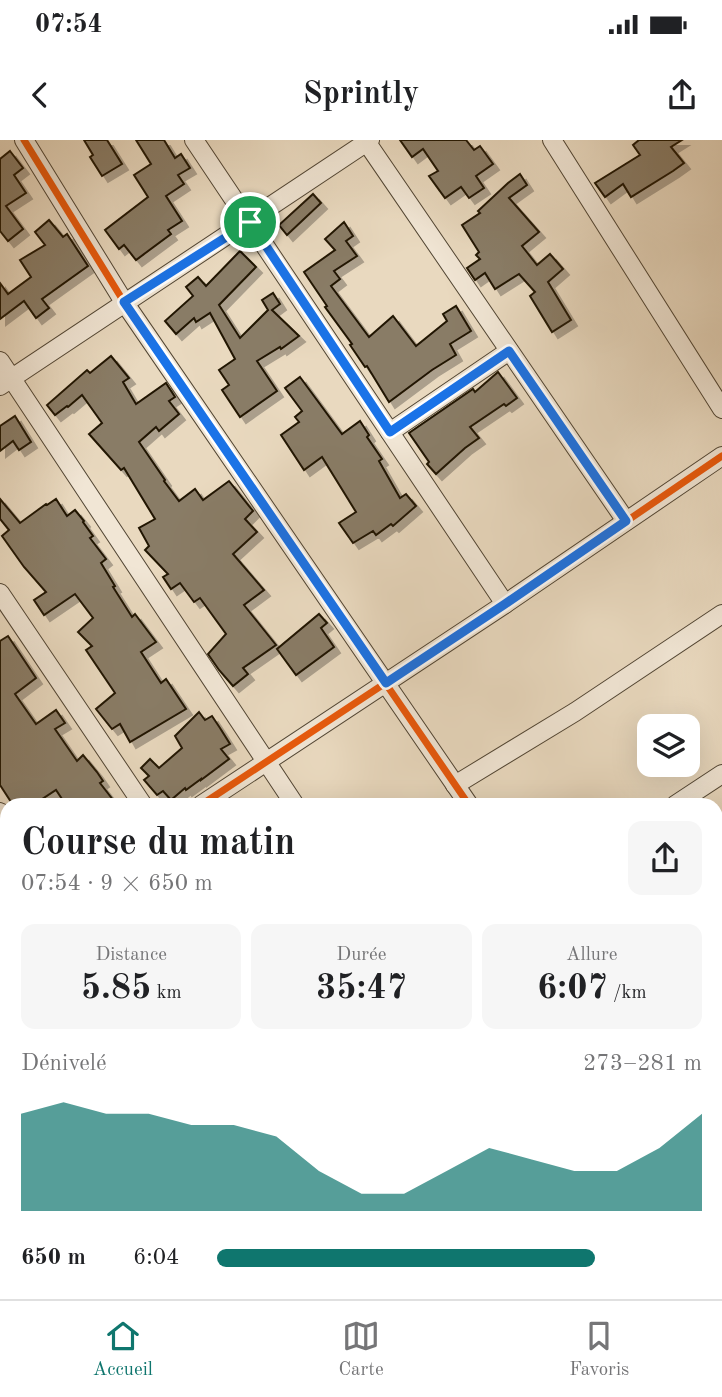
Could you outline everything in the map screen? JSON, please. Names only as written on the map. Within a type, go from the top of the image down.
[{"type":"street","points":[[24,140],[124,302],[464,798]]},
{"type":"street","points":[[194,140],[505,604]]},
{"type":"street","points":[[552,140],[722,409]]},
{"type":"street","points":[[6,382],[124,302],[250,222],[367,141],[626,521]]},
{"type":"street","points":[[390,432],[509,351]]},
{"type":"street","points":[[0,361],[6,382],[291,798]]},
{"type":"street","points":[[212,798],[505,604],[722,456]]},
{"type":"street","points":[[0,593],[138,798]]},
{"type":"street","points":[[455,785],[575,712],[722,614]]},
{"type":"street","points":[[686,798],[722,774]]},
{"type":"building","points":[[84,140],[107,140],[122,164],[102,176],[90,157],[93,155]]},
{"type":"building","points":[[136,140],[164,140],[175,158],[181,154],[190,168],[178,175],[184,184],[166,196],[182,221],[168,230],[171,234],[136,260],[124,245],[119,249],[105,230],[148,197],[134,175],[151,164]]},
{"type":"building","points":[[400,140],[466,140],[474,150],[480,146],[493,164],[476,176],[484,188],[469,198],[461,187],[445,198],[429,176],[438,171],[423,149],[412,157]]},
{"type":"building","points":[[639,140],[682,140],[671,147],[684,163],[631,197],[623,184],[605,197],[595,183],[640,155],[633,145]]},
{"type":"building","points":[[10,151],[23,168],[14,175],[26,193],[6,206],[23,229],[8,241],[0,231],[0,159]]},
{"type":"building","points":[[520,174],[527,185],[509,198],[539,232],[522,246],[537,265],[550,254],[563,269],[548,282],[571,320],[552,332],[530,296],[535,292],[519,274],[495,289],[485,273],[475,280],[467,268],[480,259],[476,255],[479,252],[462,225],[480,213],[478,211]]},
{"type":"building","points":[[313,194],[321,203],[287,235],[279,225]]},
{"type":"building","points":[[49,220],[63,237],[67,234],[88,266],[42,299],[49,308],[36,318],[24,301],[0,319],[0,283],[8,294],[31,277],[20,260],[45,245],[35,232]]},
{"type":"building","points":[[344,222],[353,236],[346,241],[357,256],[334,271],[340,279],[331,286],[369,337],[393,316],[416,346],[447,321],[443,314],[456,306],[471,331],[450,344],[456,355],[389,402],[304,272],[335,250],[325,239]]},
{"type":"building","points":[[240,251],[256,267],[219,305],[240,338],[268,310],[262,300],[273,293],[280,304],[272,310],[299,336],[257,361],[277,391],[240,417],[222,390],[229,385],[219,370],[235,359],[210,313],[196,322],[194,318],[176,334],[165,321],[193,296],[186,287],[198,277],[206,286]]},
{"type":"building","points":[[111,356],[129,378],[123,382],[136,404],[166,383],[175,397],[169,401],[179,414],[159,431],[156,427],[139,442],[179,501],[195,489],[203,500],[229,481],[253,511],[245,519],[257,532],[233,554],[264,590],[244,605],[276,645],[243,668],[248,674],[233,686],[208,654],[226,634],[200,598],[194,602],[180,583],[171,589],[163,577],[168,574],[145,550],[149,546],[139,528],[155,519],[124,468],[121,470],[89,434],[102,423],[82,395],[55,415],[47,405],[87,370],[90,373]]},
{"type":"building","points":[[498,372],[517,398],[470,427],[479,438],[436,474],[409,433],[473,389],[475,392]]},
{"type":"building","points":[[300,377],[342,434],[360,421],[400,498],[406,494],[416,506],[393,526],[391,524],[376,535],[373,531],[353,543],[339,523],[356,512],[322,457],[304,470],[281,435],[299,422],[295,417],[302,411],[285,388]]},
{"type":"building","points":[[15,416],[31,442],[19,450],[13,441],[0,451],[0,426]]},
{"type":"building","points":[[0,499],[20,523],[56,499],[67,516],[75,510],[93,536],[90,538],[106,559],[101,563],[115,586],[113,587],[132,617],[135,614],[156,642],[141,652],[161,683],[166,679],[186,709],[130,742],[120,724],[112,729],[96,709],[115,693],[86,650],[92,646],[78,632],[93,618],[75,594],[44,615],[34,600],[46,592],[2,536],[9,530],[0,519]]},
{"type":"building","points":[[319,614],[327,623],[321,628],[334,647],[296,675],[277,649]]},
{"type":"building","points":[[8,636],[36,678],[15,694],[36,724],[56,710],[65,723],[55,729],[77,761],[83,755],[97,772],[103,781],[100,783],[112,798],[61,798],[56,790],[44,798],[8,798],[0,785],[0,641]]},
{"type":"building","points":[[199,712],[205,720],[212,716],[230,744],[221,749],[229,759],[186,790],[185,788],[173,798],[169,798],[163,791],[157,795],[144,780],[149,776],[141,768],[150,759],[159,768],[182,748],[175,736]]},
{"type":"cycle path","points":[[24,140],[124,302],[464,798]]},
{"type":"cycle path","points":[[212,798],[505,604],[722,456]]},
{"type":"route","points":[[250,222],[390,432],[509,351],[626,521],[386,683],[124,302],[250,222]]}]
